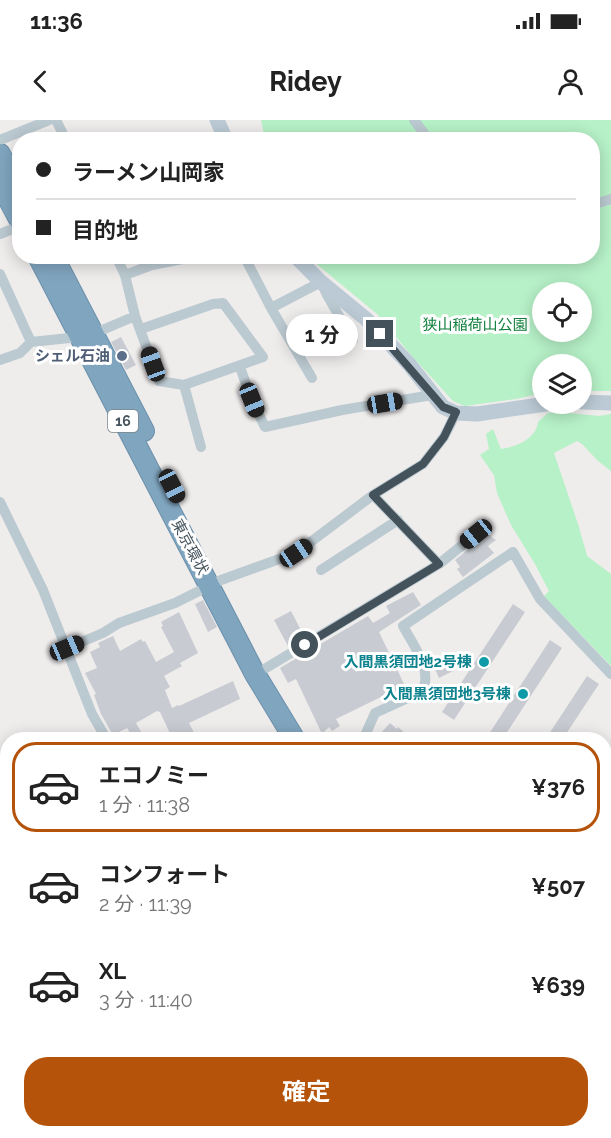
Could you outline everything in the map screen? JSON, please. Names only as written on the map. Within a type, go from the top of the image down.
[{"type":"highway","points":[[0,154],[12,177]]},
{"type":"highway","points":[[0,183],[12,206]]},
{"type":"highway","name":"東京環状","points":[[54,264],[86,335],[215,582],[304,732]]},
{"type":"highway","name":"東京環状","points":[[215,582],[255,674],[290,732]]},
{"type":"street","points":[[20,132],[50,120]]},
{"type":"street","points":[[120,264],[125,275],[135,316],[159,381],[184,385],[263,357],[223,303],[213,304],[141,329]]},
{"type":"street","points":[[125,275],[157,264]]},
{"type":"street","points":[[248,264],[312,378]]},
{"type":"street","points":[[303,264],[366,319],[409,364],[443,407],[456,412],[477,414],[532,406]]},
{"type":"street","points":[[0,274],[31,342]]},
{"type":"street","points":[[271,308],[321,282]]},
{"type":"street","points":[[321,282],[353,340]]},
{"type":"street","points":[[0,360],[20,353],[31,342],[86,335],[135,316]]},
{"type":"street","points":[[240,367],[255,408],[265,427],[342,410],[432,395]]},
{"type":"street","points":[[184,385],[201,447]]},
{"type":"street","points":[[592,402],[611,403]]},
{"type":"street","points":[[67,648],[103,633],[119,623],[175,603],[215,582],[296,553],[373,495],[423,464],[444,437],[456,412]]},
{"type":"street","points":[[373,495],[439,564]]},
{"type":"street","points":[[0,502],[4,518],[43,590],[92,714],[102,732]]},
{"type":"street","points":[[321,570],[398,520]]},
{"type":"street","points":[[266,668],[439,564],[476,534]]},
{"type":"street","points":[[367,732],[375,713],[421,692],[424,687],[426,677],[421,660],[403,626],[513,552],[540,599],[611,674]]},
{"type":"green space","name":"狭山稲荷山公園","points":[[261,120],[611,120],[611,391],[592,391],[592,354],[532,354],[532,395],[465,406],[453,401],[377,314],[316,264],[600,264],[600,132],[264,132]]},
{"type":"green space","points":[[547,414],[599,416],[611,414],[611,471],[577,441],[554,453],[587,556],[611,574],[611,666],[544,596],[549,591],[511,525],[497,493],[494,475],[480,455],[489,449],[486,434],[493,429],[501,449],[524,441],[533,433],[538,422]]},
{"type":"building","points":[[121,337],[136,365],[126,370],[111,342]]},
{"type":"building","points":[[483,531],[496,540],[488,546],[494,553],[463,577],[457,569],[460,567],[455,560],[481,539]]},
{"type":"building","points":[[413,592],[421,605],[379,632],[406,688],[384,699],[383,696],[336,719],[340,726],[332,731],[329,727],[321,732],[296,679],[288,683],[280,668],[368,616],[373,623],[390,613],[386,606]]},
{"type":"building","points":[[203,600],[217,627],[208,632],[195,604]]},
{"type":"building","name":"入間黒須団地2号棟","points":[[513,604],[525,612],[454,720],[442,712]]},
{"type":"building","points":[[291,611],[304,636],[288,646],[274,620]]},
{"type":"building","points":[[179,612],[198,653],[180,663],[182,666],[164,676],[170,687],[165,690],[172,708],[233,681],[240,699],[189,723],[194,732],[169,732],[160,712],[157,711],[136,723],[141,732],[129,732],[127,728],[119,732],[111,732],[101,714],[94,695],[96,694],[85,673],[97,668],[90,652],[100,647],[98,643],[113,636],[120,651],[141,639],[145,641],[156,662],[174,652],[161,627],[163,626],[161,622]]},
{"type":"building","name":"入間黒須団地3号棟","points":[[550,640],[562,648],[507,732],[490,732]]},
{"type":"building","points":[[448,662],[453,671],[439,678],[435,669]]},
{"type":"building","points":[[587,676],[599,684],[567,732],[550,732]]},
{"type":"building","points":[[390,723],[404,732],[382,732]]},
{"type":"place","name":"シェル石油","points":[[122,356]]},
{"type":"place","name":"入間黒須団地2号棟","points":[[484,662]]},
{"type":"place","name":"入間黒須団地3号棟","points":[[523,694]]},
{"type":"route","points":[[305,645],[439,564],[373,495],[423,464],[444,437],[456,412],[443,407],[409,364],[380,334]]}]
